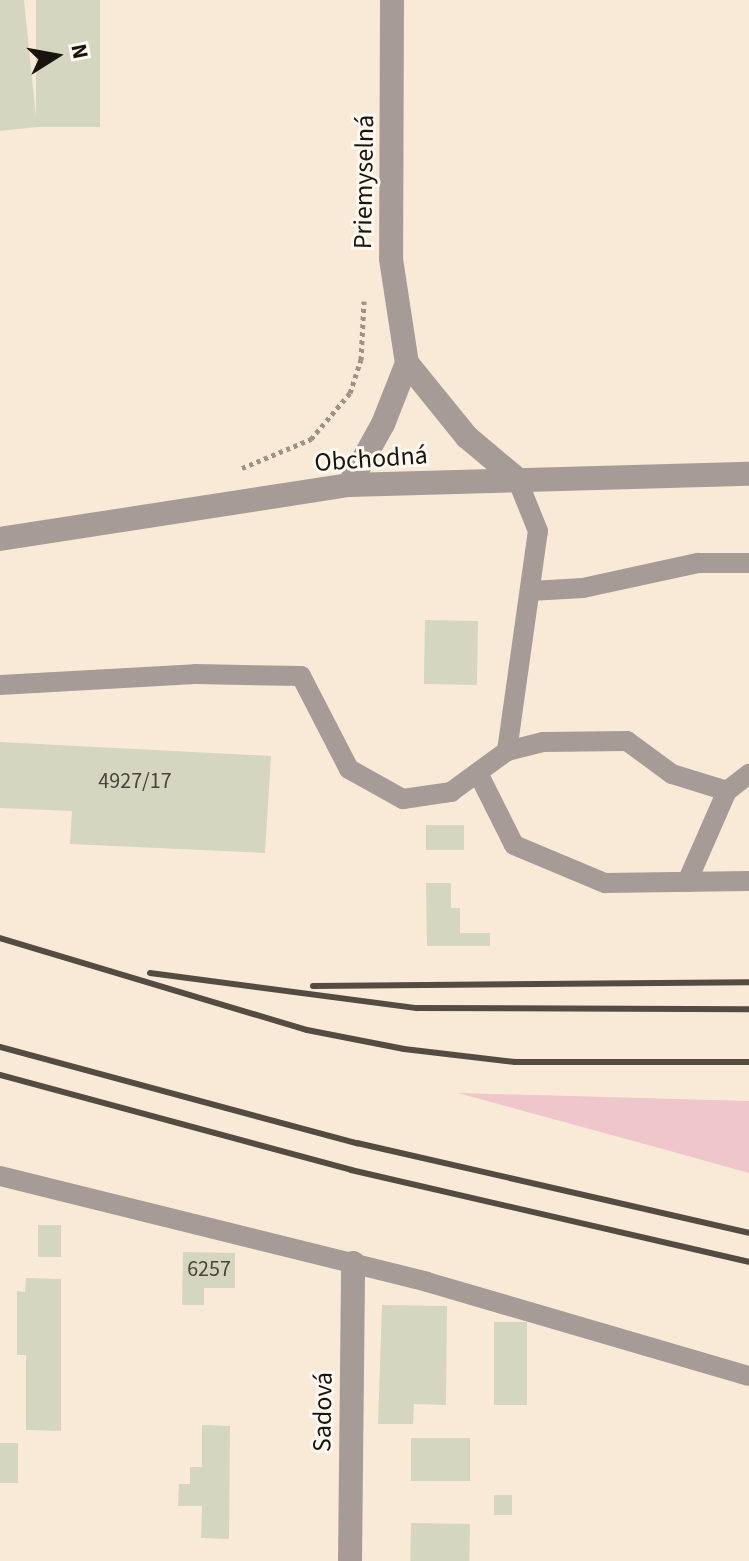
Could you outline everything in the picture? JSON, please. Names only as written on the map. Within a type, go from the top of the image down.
[{"type":"street","name":"Priemyselná","points":[[392,0],[391,259],[407,363]]},
{"type":"street","points":[[349,485],[383,424],[407,363],[467,437],[517,479]]},
{"type":"street","name":"Obchodná","points":[[0,539],[349,485],[749,474]]},
{"type":"street","name":"Sadová","points":[[350,1561],[353,1263]]},
{"type":"lane","points":[[507,751],[538,531],[517,479]]},
{"type":"lane","points":[[531,591],[583,588],[698,563],[749,563]]},
{"type":"lane","points":[[0,685],[195,674],[301,676],[349,769],[403,799],[451,792],[507,751],[543,742],[627,741],[672,774],[727,791]]},
{"type":"lane","points":[[478,773],[514,845],[605,883],[749,881]]},
{"type":"lane","points":[[687,882],[727,791],[749,774]]},
{"type":"lane","points":[[0,1176],[353,1263],[749,1376]]},
{"type":"path","points":[[232,470],[260,465],[311,439],[350,393],[361,360],[365,288]]},
{"type":"shaded area","points":[[458,1093],[749,1101],[749,1173],[670,1151]]},
{"type":"building","points":[[0,0],[24,0],[37,127],[0,131]]},
{"type":"building","points":[[36,0],[100,0],[100,127],[36,127]]},
{"type":"building","points":[[425,620],[478,621],[477,685],[424,684]]},
{"type":"building","points":[[0,742],[271,756],[265,853],[70,844],[72,811],[0,808]]},
{"type":"building","points":[[426,825],[464,825],[464,850],[426,850]]},
{"type":"building","points":[[426,883],[451,883],[451,908],[460,908],[460,933],[490,933],[490,946],[427,946]]},
{"type":"building","points":[[38,1225],[61,1225],[61,1257],[38,1257]]},
{"type":"building","points":[[183,1252],[235,1253],[235,1288],[204,1288],[204,1305],[182,1305]]},
{"type":"building","points":[[26,1278],[61,1279],[61,1431],[26,1430],[26,1355],[17,1355],[17,1291],[25,1292]]},
{"type":"building","points":[[382,1305],[447,1306],[446,1405],[414,1404],[413,1424],[378,1424]]},
{"type":"building","points":[[494,1322],[527,1322],[527,1405],[494,1405]]},
{"type":"building","points":[[202,1425],[230,1426],[229,1539],[201,1538],[202,1506],[178,1506],[179,1484],[190,1484],[190,1467],[202,1467]]},
{"type":"building","points":[[411,1438],[470,1438],[470,1481],[411,1481]]},
{"type":"building","points":[[0,1443],[18,1443],[18,1483],[0,1483]]},
{"type":"building","points":[[494,1495],[512,1495],[512,1515],[494,1515]]},
{"type":"building","points":[[411,1523],[470,1524],[469,1561],[410,1561]]},
{"type":"railway","points":[[0,938],[307,1030],[404,1049],[515,1062],[749,1062]]},
{"type":"railway","points":[[150,973],[417,1008],[749,1009]]},
{"type":"railway","points":[[313,986],[749,982]]},
{"type":"railway","points":[[0,1047],[357,1143],[749,1233]]},
{"type":"railway","points":[[0,1075],[351,1170],[749,1262]]}]
